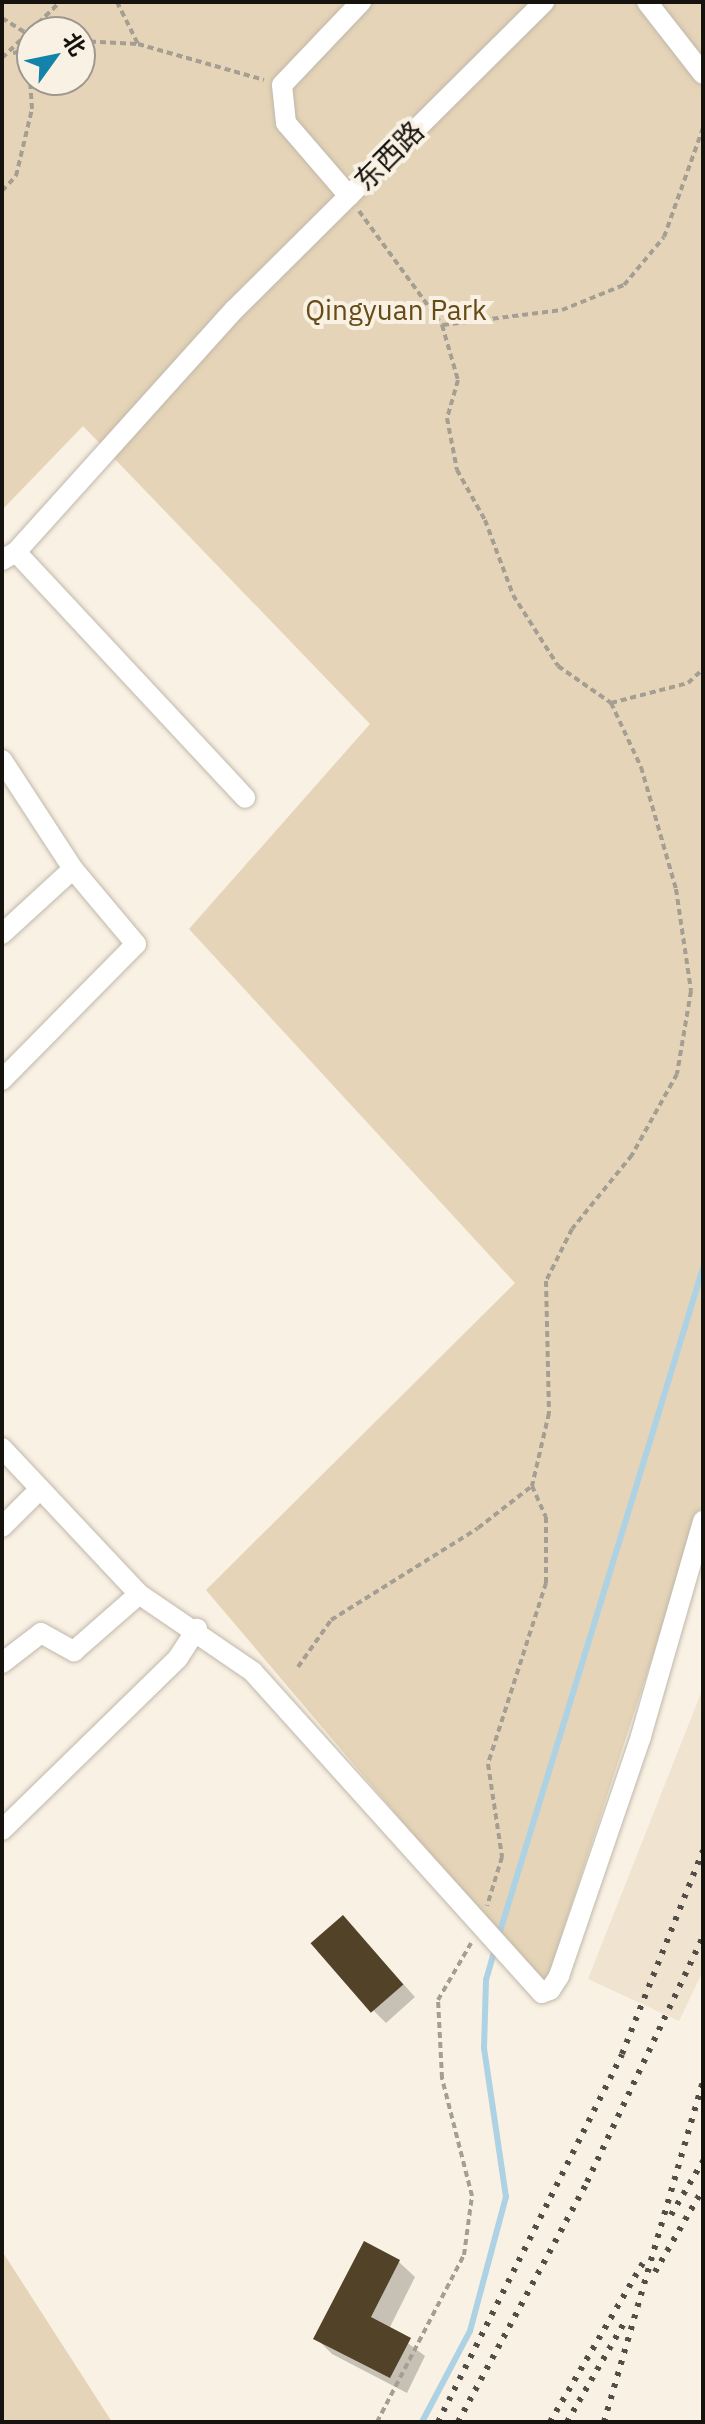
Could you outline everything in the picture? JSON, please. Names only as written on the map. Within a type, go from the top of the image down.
[{"type":"street","points":[[349,196],[286,123],[282,85],[361,2]]},
{"type":"street","name":"东西路","points":[[9,556],[235,309],[544,2]]},
{"type":"street","points":[[647,2],[703,74]]},
{"type":"street","points":[[9,556],[245,798]]},
{"type":"street","points":[[2,760],[73,869],[136,944],[2,1080]]},
{"type":"street","points":[[2,934],[73,869]]},
{"type":"street","points":[[2,1448],[139,1594],[197,1629],[252,1671],[536,1987],[550,1990],[559,1976],[641,1736],[703,1521]]},
{"type":"street","points":[[2,1527],[40,1489]]},
{"type":"street","points":[[2,1663],[28,1638],[41,1633],[74,1651],[139,1594]]},
{"type":"street","points":[[2,1830],[178,1658],[197,1629]]},
{"type":"path","points":[[117,2],[138,44]]},
{"type":"path","points":[[96,42],[138,44],[282,85]]},
{"type":"path","points":[[11,54],[16,49]]},
{"type":"path","points":[[2,58],[16,53]]},
{"type":"path","points":[[2,191],[16,176],[32,109],[32,96]]},
{"type":"path","points":[[442,325],[562,310],[624,285],[664,237],[703,128]]},
{"type":"path","points":[[349,196],[442,325],[458,380],[447,418],[457,470],[485,520],[513,595],[558,666],[611,703],[641,767],[676,889],[691,991],[677,1074],[632,1155],[572,1229],[546,1281],[549,1413],[532,1486],[546,1517],[546,1583],[488,1764],[502,1857],[485,1928],[438,2000],[442,2078],[472,2196],[464,2255],[377,2422]]},
{"type":"path","points":[[611,703],[688,683],[703,669]]},
{"type":"path","points":[[298,1667],[331,1620],[478,1528],[532,1486]]},
{"type":"shaded area","points":[[703,1688],[703,1971],[679,2021],[588,1979]]},
{"type":"green space","name":"Qingyuan Park","points":[[2,2],[703,2],[703,1502],[544,1989],[206,1590],[515,1283],[189,929],[370,724],[83,426],[2,510]]},
{"type":"green space","points":[[2,2251],[112,2422],[2,2422]]},
{"type":"building","points":[[343,1915],[403,1984],[371,2013],[311,1943]]},
{"type":"building","points":[[364,2241],[400,2260],[371,2317],[411,2338],[390,2378],[313,2339]]},
{"type":"waterway","points":[[498,1938],[703,1268]]},
{"type":"waterway","points":[[422,2422],[470,2331],[506,2197],[484,2048],[486,1980],[495,1949]]},
{"type":"railway","points":[[438,2422],[622,2054],[703,1850]]},
{"type":"railway","points":[[458,2422],[587,2182],[703,1937]]},
{"type":"railway","points":[[604,2422],[703,2081]]},
{"type":"railway","points":[[671,2215],[703,2161]]},
{"type":"railway","points":[[655,2272],[703,2189]]},
{"type":"railway","points":[[550,2422],[643,2263]]},
{"type":"railway","points":[[567,2422],[626,2320]]}]
